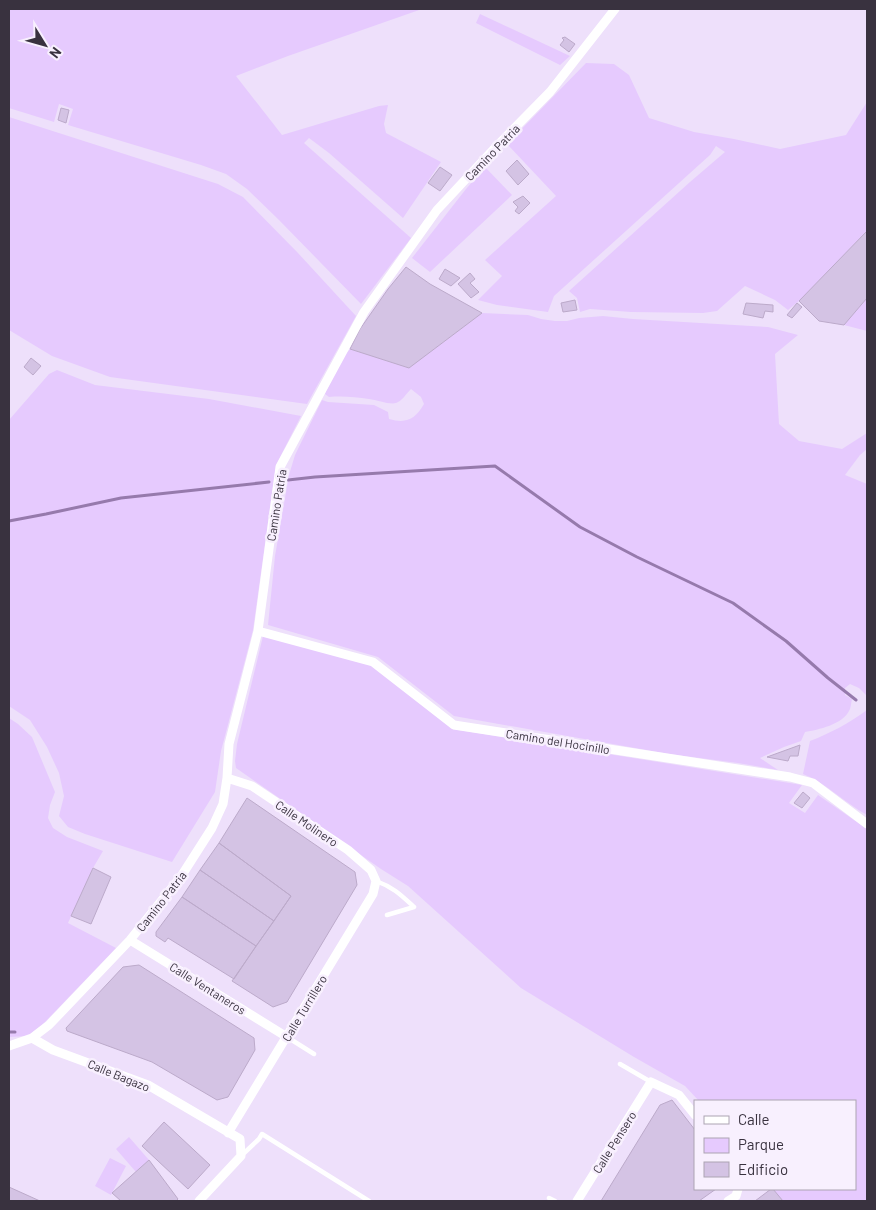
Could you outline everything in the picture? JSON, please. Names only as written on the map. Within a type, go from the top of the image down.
[{"type":"street","name":"Camino Patria","points":[[9,1046],[32,1038],[49,1025],[130,940],[182,875],[212,828],[223,804],[229,744],[258,630],[280,467],[364,312],[438,210],[550,92],[616,9]]},
{"type":"street","name":"Camino del Hocinillo","points":[[258,630],[373,662],[454,725],[790,777],[813,783],[867,824]]},
{"type":"street","name":"Calle Molinero","points":[[227,778],[252,786],[348,850],[371,870],[376,881]]},
{"type":"street","name":"Calle Turrillero","points":[[228,1133],[373,894],[376,881]]},
{"type":"street","name":"Calle Ventaneros","points":[[130,940],[287,1037]]},
{"type":"street","name":"Calle Bagazo","points":[[32,1038],[53,1050],[148,1085],[228,1133]]},
{"type":"street","points":[[650,1082],[679,1095],[694,1115]]},
{"type":"street","name":"Calle Pensero","points":[[577,1201],[650,1082]]},
{"type":"street","points":[[199,1201],[241,1156],[240,1140],[228,1133]]},
{"type":"street","points":[[728,1201],[736,1196],[738,1190]]},
{"type":"lane","points":[[376,881],[387,885],[414,907],[388,915]]},
{"type":"lane","points":[[287,1037],[314,1054]]},
{"type":"lane","points":[[620,1064],[650,1082]]},
{"type":"lane","points":[[241,1156],[262,1134],[369,1201]]},
{"type":"lane","points":[[549,1198],[555,1201]]},
{"type":"green space","points":[[9,9],[422,9],[236,76],[282,135],[388,105],[384,124],[386,133],[441,162],[403,218],[329,153],[309,138],[304,143],[411,238],[361,304],[247,189],[226,174],[68,125],[73,109],[59,104],[54,122],[9,108]]},
{"type":"green space","points":[[480,14],[570,56],[560,65],[476,23]]},
{"type":"green space","points":[[586,63],[614,64],[629,75],[649,118],[694,132],[780,149],[846,135],[867,102],[867,231],[788,310],[775,300],[745,286],[717,311],[703,313],[631,312],[590,309],[580,312],[577,298],[569,291],[725,152],[716,146],[710,155],[554,296],[548,312],[497,305],[478,300],[502,276],[485,260],[556,196],[507,144]]},
{"type":"green space","points":[[9,117],[218,184],[243,197],[356,316],[307,404],[110,377],[52,356],[9,330]]},
{"type":"green space","points":[[485,167],[512,195],[430,272],[412,258]]},
{"type":"green space","points":[[867,298],[867,331],[844,325]]},
{"type":"green space","points":[[482,313],[528,315],[555,321],[603,316],[768,327],[798,335],[775,354],[779,424],[799,441],[842,449],[867,433],[867,449],[845,475],[867,484],[867,696],[859,688],[850,684],[845,688],[845,695],[852,699],[850,710],[846,716],[836,723],[805,732],[801,741],[760,758],[778,770],[669,754],[454,716],[378,657],[268,625],[275,556],[289,475],[295,455],[322,400],[374,405],[388,412],[389,419],[401,421],[414,417],[424,404],[421,397],[411,389],[396,403],[359,398],[329,397],[325,394],[326,391],[344,356],[350,349],[409,368]]},
{"type":"green space","points":[[57,370],[95,385],[209,399],[301,416],[276,465],[253,630],[221,751],[215,792],[172,862],[68,827],[59,816],[64,796],[59,773],[47,747],[30,720],[9,706],[9,420],[49,374]]},
{"type":"green space","points":[[263,636],[372,665],[452,729],[802,785],[789,803],[805,813],[818,795],[867,829],[867,1201],[783,1201],[774,1190],[856,1190],[856,1100],[698,1100],[685,1086],[521,988],[408,886],[236,768],[237,744]]},
{"type":"green space","points":[[867,710],[867,815],[820,783],[803,774],[810,741],[840,727]]},
{"type":"green space","points":[[9,718],[32,737],[55,792],[48,818],[53,828],[67,837],[103,851],[93,868],[68,923],[116,948],[44,1023],[28,1036],[9,1037]]},
{"type":"green space","points":[[129,1137],[149,1160],[136,1172],[116,1149]]},
{"type":"green space","points":[[110,1158],[126,1166],[111,1195],[95,1186]]},
{"type":"building","points":[[565,37],[575,44],[569,52],[560,45],[564,40],[562,38]]},
{"type":"building","points":[[61,108],[69,110],[66,123],[58,120]]},
{"type":"building","points":[[517,160],[529,174],[518,185],[506,171]]},
{"type":"building","points":[[440,167],[452,175],[440,191],[428,183]]},
{"type":"building","points":[[523,196],[530,203],[519,214],[515,211],[518,207],[513,202]]},
{"type":"building","points":[[867,231],[867,298],[844,325],[819,321],[799,301]]},
{"type":"building","points":[[406,267],[430,284],[482,313],[409,368],[350,349],[360,329]]},
{"type":"building","points":[[445,269],[460,278],[451,286],[439,279]]},
{"type":"building","points":[[470,273],[475,279],[470,283],[479,292],[471,298],[458,284]]},
{"type":"building","points":[[575,300],[577,310],[563,312],[561,303]]},
{"type":"building","points":[[746,303],[773,305],[773,312],[765,311],[763,318],[743,314]]},
{"type":"building","points":[[797,303],[802,307],[792,318],[787,315]]},
{"type":"building","points":[[31,358],[41,366],[33,375],[24,367]]},
{"type":"building","points":[[800,745],[798,756],[790,756],[788,761],[767,757]]},
{"type":"building","points":[[803,792],[810,798],[802,808],[794,803]]},
{"type":"building","points":[[247,798],[355,872],[357,885],[287,1002],[273,1007],[232,981],[291,896],[219,843]]},
{"type":"building","points":[[219,843],[291,896],[274,921],[200,870]]},
{"type":"building","points":[[93,868],[111,877],[91,924],[71,916]]},
{"type":"building","points":[[200,870],[274,921],[256,946],[182,897]]},
{"type":"building","points":[[182,897],[256,946],[234,979],[168,938],[165,942],[156,936],[156,932]]},
{"type":"building","points":[[139,965],[254,1038],[255,1050],[228,1097],[217,1100],[152,1062],[67,1031],[66,1028],[123,967]]},
{"type":"building","points":[[672,1100],[694,1129],[694,1190],[715,1190],[699,1201],[601,1201],[660,1105]]},
{"type":"building","points":[[164,1122],[210,1165],[188,1189],[142,1146]]},
{"type":"building","points":[[149,1160],[178,1199],[176,1201],[121,1201],[112,1193]]},
{"type":"building","points":[[9,1187],[40,1201],[9,1201]]},
{"type":"building","points":[[770,1190],[774,1190],[783,1201],[755,1201]]},
{"type":"waterway","points":[[288,480],[495,466],[580,527],[637,557],[733,603],[786,641],[856,700]]},
{"type":"waterway","points":[[9,521],[121,498],[269,482]]},
{"type":"waterway","points":[[9,1032],[15,1032]]}]
